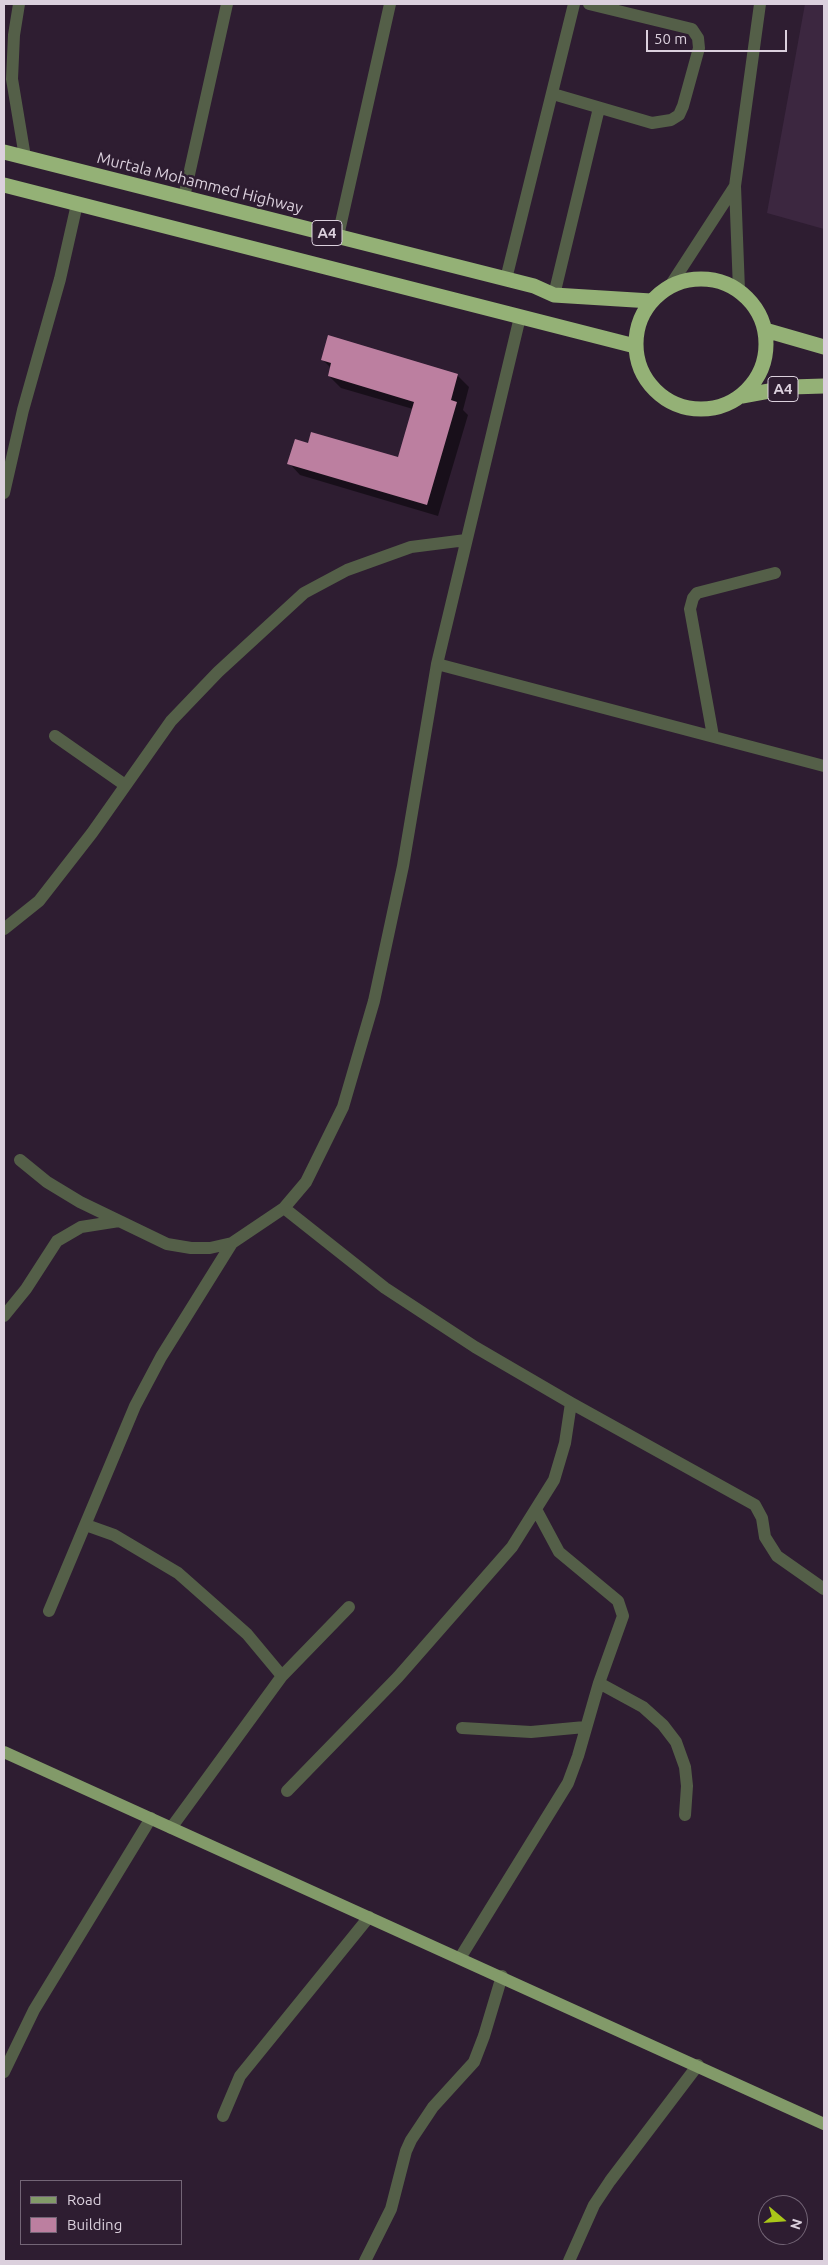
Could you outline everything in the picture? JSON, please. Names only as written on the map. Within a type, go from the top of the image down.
[{"type":"highway","name":"Murtala Mohammed Highway","points":[[4,152],[534,286],[554,295],[651,301]]},
{"type":"highway","name":"A4","points":[[4,185],[635,346]]},
{"type":"highway","name":"A4","points":[[742,396],[758,377],[766,354],[765,330],[756,308],[739,290],[717,280],[693,278],[670,286],[651,301],[639,322],[635,346],[640,370],[654,390],[673,404],[697,410],[721,407],[742,396],[791,387],[824,386]]},
{"type":"highway","points":[[765,330],[824,347]]},
{"type":"main road","points":[[4,1752],[502,1976],[824,2124]]},
{"type":"street","points":[[19,4],[14,35],[12,79],[25,157]]},
{"type":"street","points":[[184,197],[228,4]]},
{"type":"street","points":[[338,236],[390,4]]},
{"type":"street","points":[[506,279],[574,4]]},
{"type":"street","points":[[553,94],[652,124],[671,120],[679,115],[683,106],[700,48],[698,38],[692,30],[589,4]]},
{"type":"street","points":[[739,290],[735,186],[760,4]]},
{"type":"street","points":[[554,295],[599,108]]},
{"type":"street","points":[[670,286],[735,186]]},
{"type":"street","points":[[4,492],[21,418],[60,280],[77,204]]},
{"type":"street","points":[[20,1160],[46,1182],[119,1221],[167,1244],[191,1248],[210,1248],[232,1243],[284,1208],[306,1182],[343,1107],[374,1001],[403,866],[437,664],[520,318]]},
{"type":"street","points":[[4,929],[39,901],[92,833],[171,720],[218,672],[304,593],[347,570],[411,547],[466,540]]},
{"type":"street","points":[[713,736],[690,609],[693,598],[698,593],[774,573]]},
{"type":"street","points":[[437,664],[824,766]]},
{"type":"street","points":[[55,736],[125,785]]},
{"type":"street","points":[[284,1208],[386,1288],[475,1347],[570,1403],[755,1505],[762,1518],[765,1537],[777,1556],[824,1589]]},
{"type":"street","points":[[4,1316],[26,1289],[56,1241],[80,1227],[119,1221]]},
{"type":"street","points":[[49,1611],[135,1406],[161,1357],[232,1243]]},
{"type":"street","points":[[287,1791],[398,1677],[512,1547],[554,1480],[565,1443],[570,1403]]},
{"type":"street","points":[[460,1958],[568,1783],[578,1756],[598,1683],[623,1616],[618,1601],[559,1552],[536,1511]]},
{"type":"street","points":[[86,1525],[121,1539],[178,1573],[247,1634],[282,1676]]},
{"type":"street","points":[[171,1828],[282,1676],[348,1607]]},
{"type":"street","points":[[598,1683],[643,1707],[663,1725],[676,1742],[685,1767],[687,1786],[684,1815]]},
{"type":"street","points":[[462,1728],[532,1732],[585,1727]]},
{"type":"street","points":[[4,2072],[34,2010],[151,1818]]},
{"type":"street","points":[[222,2116],[240,2076],[369,1916]]},
{"type":"street","points":[[365,2261],[391,2209],[406,2151],[411,2140],[433,2107],[474,2062],[502,1976]]},
{"type":"street","points":[[569,2261],[594,2206],[698,2065]]},
{"type":"shaded area","points":[[805,4],[824,4],[824,229],[767,213]]},
{"type":"building","points":[[328,335],[458,374],[451,400],[457,402],[427,505],[287,464],[295,439],[308,443],[311,432],[398,457],[414,402],[328,376],[331,363],[321,360]]}]
